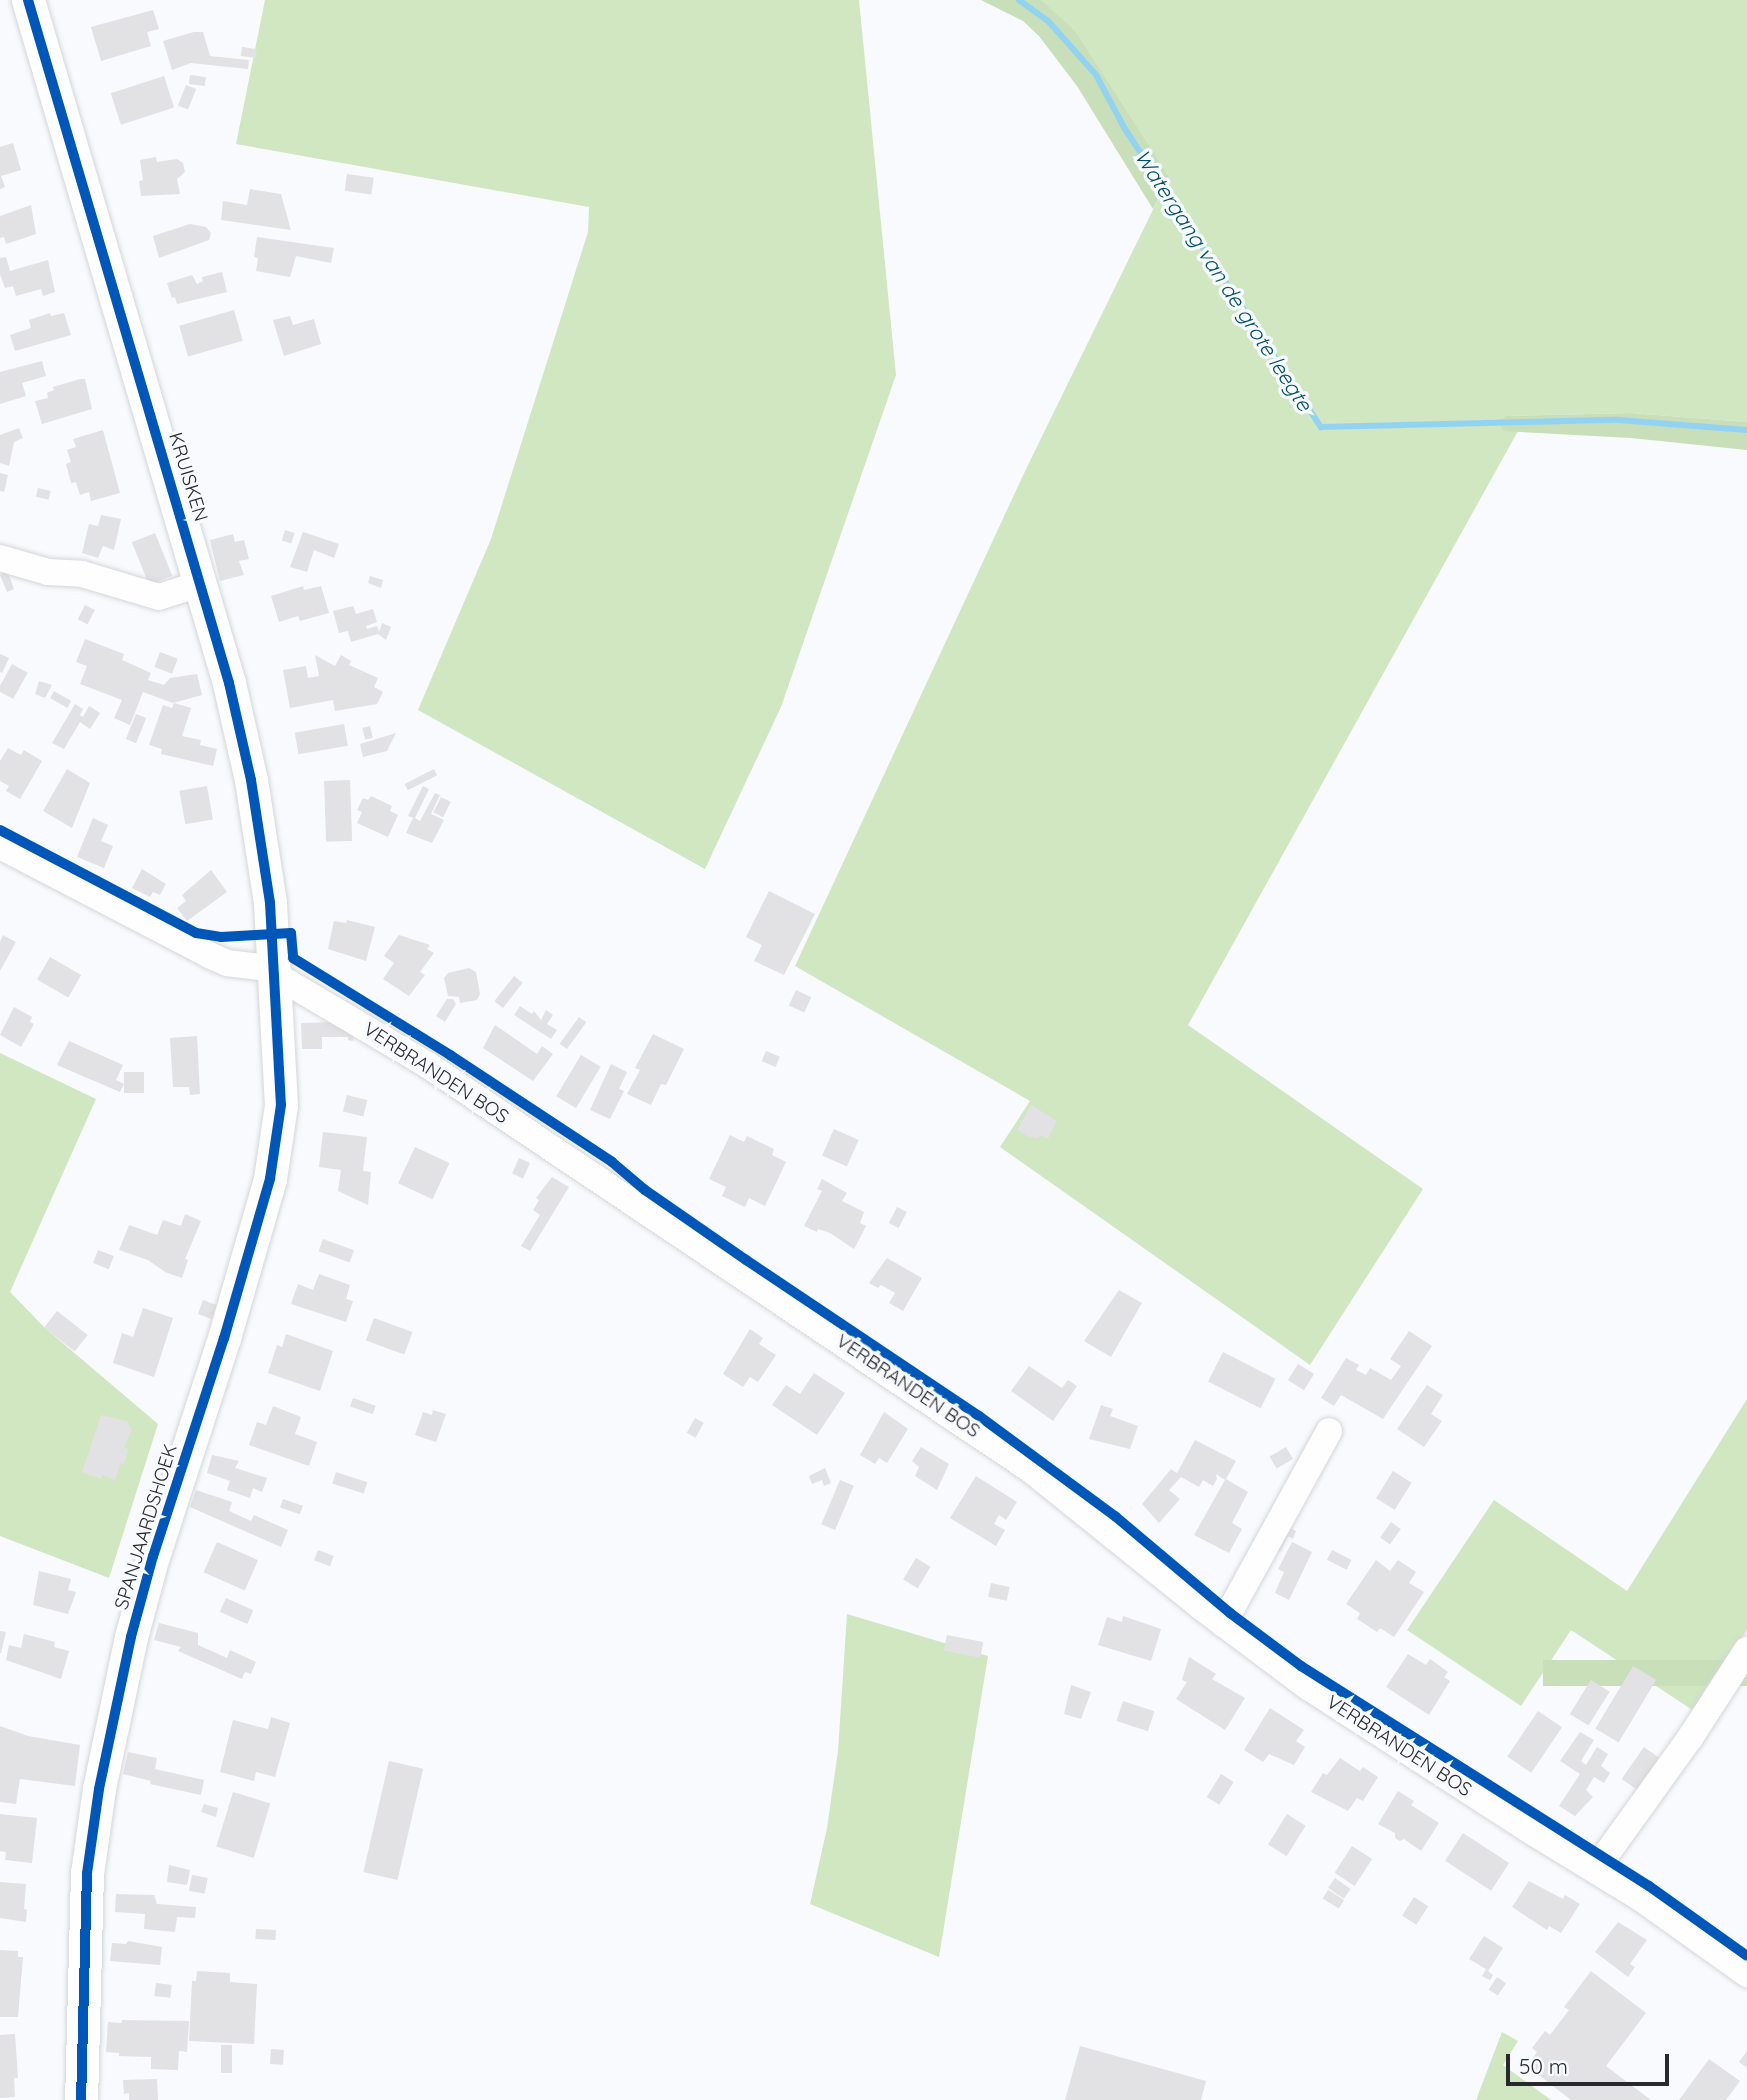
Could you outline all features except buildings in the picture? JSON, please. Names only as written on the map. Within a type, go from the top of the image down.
[{"type":"street","name":"KRUISKEN","points":[[28,0],[229,682],[251,780],[270,903],[274,973]]},
{"type":"street","points":[[0,558],[48,572],[82,574],[159,597],[201,583]]},
{"type":"street","points":[[0,846],[209,955],[227,963],[262,967],[274,973]]},
{"type":"street","name":"VERBRANDEN BOS","points":[[274,973],[426,1064],[945,1410],[1031,1470],[1223,1624],[1308,1687],[1649,1904],[1747,1974]]},
{"type":"street","name":"SPANJAARDSHOEK","points":[[81,2100],[87,1873],[99,1789],[131,1637],[153,1556],[224,1338],[270,1179],[281,1105],[274,973]]},
{"type":"street","points":[[1223,1624],[1329,1431]]},
{"type":"street","points":[[1595,1870],[1690,1738],[1747,1650]]},
{"type":"green space","points":[[265,0],[859,0],[896,375],[781,707],[705,869],[418,710],[491,539],[588,232],[589,207],[236,144]]},
{"type":"green space","points":[[981,0],[1041,0],[1075,31],[1169,177],[1153,209],[1077,86],[1039,36],[1023,21]]},
{"type":"green space","points":[[1041,0],[1747,0],[1747,422],[1631,413],[1505,416],[1499,423],[1503,430],[1518,431],[1188,1025],[1423,1189],[1310,1365],[1000,1147],[1030,1101],[795,966],[1027,467],[1169,177]]},
{"type":"green space","points":[[1631,413],[1747,422],[1747,450],[1631,438],[1503,431],[1499,423],[1505,416]]},
{"type":"green space","points":[[0,1053],[96,1099],[10,1292],[45,1328],[158,1424],[109,1578],[0,1536]]},
{"type":"green space","points":[[1747,1399],[1747,1630],[1694,1711],[1571,1630],[1521,1706],[1407,1630],[1494,1500],[1627,1591]]},
{"type":"green space","points":[[847,1614],[988,1656],[939,1957],[810,1904],[827,1828],[838,1751]]},
{"type":"green space","points":[[1543,1660],[1747,1660],[1747,1686],[1543,1686]]},
{"type":"green space","points":[[1502,2032],[1518,2041],[1503,2065],[1551,2100],[1476,2100]]},
{"type":"waterway","name":"Watergang van de grote leegte","points":[[1019,0],[1049,22],[1096,75],[1125,129],[1321,427],[1618,420],[1747,430]]},
{"type":"cycle path","points":[[28,0],[229,683],[251,780],[270,903],[281,1105],[270,1179],[224,1338],[153,1556],[131,1637],[99,1789],[87,1873],[81,2100]]},
{"type":"cycle path","points":[[0,830],[196,933],[221,937],[291,933],[293,958],[450,1055],[612,1162],[645,1190],[746,1260],[979,1416],[1116,1517],[1230,1613],[1301,1666],[1649,1886],[1747,1956]]}]
